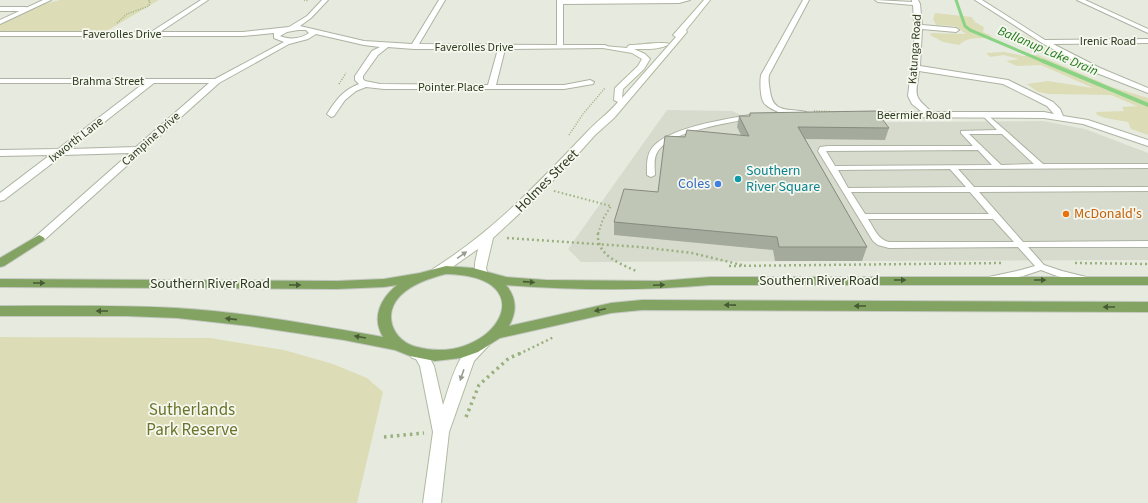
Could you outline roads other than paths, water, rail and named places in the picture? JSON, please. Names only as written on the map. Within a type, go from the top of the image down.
[{"type":"main road","points":[[0,263],[39,239]]},
{"type":"main road","name":"Southern River Road","points":[[0,283],[337,285],[384,283],[420,277],[437,272],[456,270],[474,272],[506,281],[546,284],[659,285],[710,281],[1148,281]]},
{"type":"main road","points":[[420,277],[399,290],[391,299],[386,309],[384,318],[385,328],[390,337],[398,345],[418,354],[439,356],[462,352],[483,344],[496,334],[504,324],[508,313],[509,303],[506,293],[499,284],[486,276]]},
{"type":"main road","name":"Southern River Road","points":[[496,334],[611,308],[642,305],[1148,307]]},
{"type":"main road","name":"Southern River Road","points":[[0,311],[126,311],[177,314],[249,321],[350,336],[398,345]]},
{"type":"street","points":[[0,17],[38,0]]},
{"type":"street","points":[[0,22],[48,0]]},
{"type":"street","points":[[152,34],[205,0]]},
{"type":"street","points":[[272,51],[277,34],[309,17],[325,0]]},
{"type":"street","points":[[414,47],[442,0]]},
{"type":"street","points":[[560,47],[560,1],[688,0]]},
{"type":"street","name":"Holmes Street","points":[[603,121],[605,114],[666,44],[682,30],[707,0]]},
{"type":"street","points":[[806,0],[765,75],[764,81],[767,101],[775,109],[791,113],[809,113]]},
{"type":"street","points":[[878,0],[916,2]]},
{"type":"street","points":[[978,0],[1044,42],[1097,70],[1148,91]]},
{"type":"street","points":[[1080,0],[1148,31]]},
{"type":"street","name":"Katunga Road","points":[[916,2],[918,9],[918,27],[912,96],[916,102],[930,115]]},
{"type":"street","points":[[0,10],[26,9]]},
{"type":"street","points":[[301,39],[311,35],[312,30],[309,17]]},
{"type":"street","points":[[918,27],[956,30]]},
{"type":"street","name":"Faverolles Drive","points":[[0,34],[243,34],[302,28],[385,46],[605,47]]},
{"type":"street","name":"Holmes Street","points":[[437,272],[488,235],[516,212],[541,188],[603,121],[611,116],[670,49],[684,32],[682,30]]},
{"type":"street","points":[[1011,31],[1026,31]]},
{"type":"street","name":"Faverolles Drive","points":[[243,34],[301,39],[343,38]]},
{"type":"street","name":"Campine Drive","points":[[39,239],[216,81],[272,51],[301,39]]},
{"type":"street","name":"Irenic Road","points":[[1044,42],[1148,41]]},
{"type":"street","points":[[605,47],[646,47],[666,44]]},
{"type":"street","points":[[366,84],[360,81],[359,76],[374,53],[385,46]]},
{"type":"street","points":[[491,87],[502,47]]},
{"type":"street","points":[[605,47],[632,51],[646,57],[641,67],[619,88],[618,100]]},
{"type":"street","points":[[915,68],[997,80],[1011,84],[1055,107],[1059,117]]},
{"type":"street","name":"Brahma Street","points":[[0,81],[216,81]]},
{"type":"street","name":"Ixworth Lane","points":[[0,198],[152,81]]},
{"type":"street","name":"Pointer Place","points":[[366,84],[388,87],[564,87],[590,82]]},
{"type":"street","points":[[331,114],[342,96],[350,90],[366,84]]},
{"type":"street","points":[[1136,86],[1148,86]]},
{"type":"street","name":"Beermier Road","points":[[848,113],[930,115],[1029,114],[1059,117],[1111,129],[1148,143]]},
{"type":"street","points":[[0,153],[139,150]]},
{"type":"street","points":[[486,276],[480,268],[488,235]]},
{"type":"street","points":[[432,503],[441,432],[468,358],[483,344]]},
{"type":"street","points":[[418,354],[420,354],[427,366],[441,432]]},
{"type":"lane","points":[[770,115],[791,113]]},
{"type":"lane","points":[[984,114],[1041,167]]},
{"type":"lane","points":[[651,175],[650,162],[656,147],[674,136],[722,121],[756,116]]},
{"type":"lane","points":[[999,167],[963,132],[1004,132]]},
{"type":"lane","points":[[980,148],[823,149],[822,151],[876,239],[881,243],[889,245],[1020,243],[1148,244]]},
{"type":"lane","points":[[833,168],[1148,166]]},
{"type":"lane","points":[[953,168],[1041,267],[1060,274],[1088,280]]},
{"type":"lane","points":[[846,190],[1148,188]]},
{"type":"lane","points":[[863,217],[997,216]]},
{"type":"lane","points":[[988,280],[1023,273],[1041,267]]},
{"type":"waterway","name":"Ballanup Lake Drain","points":[[956,0],[965,26],[970,30],[1045,62]]},
{"type":"waterway","name":"Ballanup Lake Drain","points":[[1043,61],[1148,105]]},
{"type":"place","name":"Southern River Square","points":[[738,179]]},
{"type":"place","name":"Coles","points":[[718,184]]},
{"type":"place","name":"McDonald's","points":[[1066,214]]},
{"type":"park label","name":"Sutherlands Park Reserve","points":[[192,420]]}]
